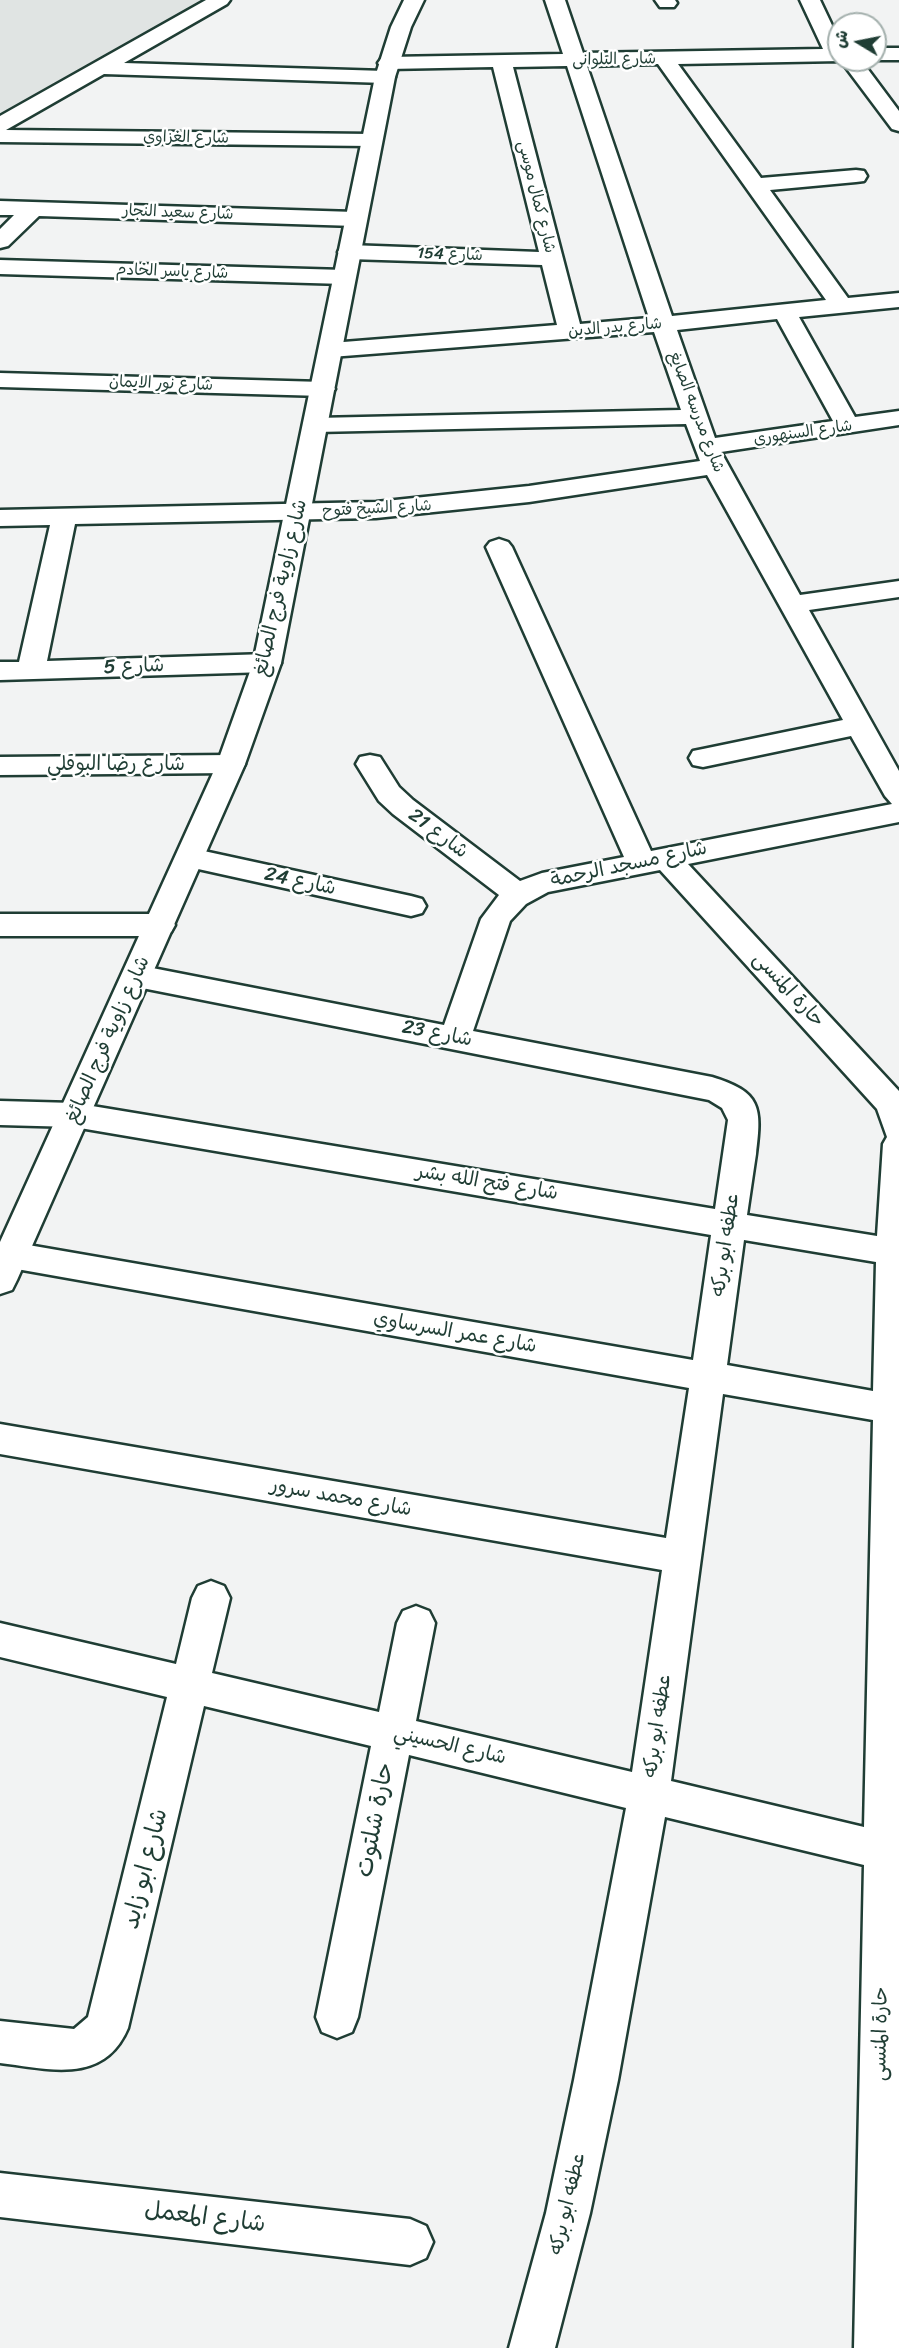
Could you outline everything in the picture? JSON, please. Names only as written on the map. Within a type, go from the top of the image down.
[{"type":"street","points":[[0,125],[220,0]]},
{"type":"street","name":"شارع زاوية فرج الصائغ","points":[[3,1271],[231,765],[267,663],[371,140],[387,70],[401,27],[414,0]]},
{"type":"street","name":"شارع مدرسه الصايغ","points":[[555,0],[694,417],[711,456],[899,796]]},
{"type":"street","points":[[810,0],[827,30]]},
{"type":"street","name":"شارع التلوانى","points":[[99,68],[387,70],[502,62],[827,57]]},
{"type":"street","points":[[664,59],[842,306]]},
{"type":"street","name":"شارع كمال موسى","points":[[502,62],[570,331]]},
{"type":"street","points":[[855,72],[899,125]]},
{"type":"street","name":"شارع الغزاوي","points":[[0,136],[371,140]]},
{"type":"street","points":[[755,185],[856,176]]},
{"type":"street","name":"شارع سعيد النجار","points":[[0,207],[355,219]]},
{"type":"street","points":[[0,241],[33,208]]},
{"type":"street","name":"شارع 154","points":[[346,264],[552,259]]},
{"type":"street","name":"شارع ياسر الخادم","points":[[0,267],[346,264]]},
{"type":"street","name":"شارع بدر الدين","points":[[331,350],[663,324],[899,300]]},
{"type":"street","points":[[784,312],[848,426]]},
{"type":"street","name":"شارع نور الايمان","points":[[0,380],[323,389]]},
{"type":"street","points":[[316,425],[694,417]]},
{"type":"street","name":"شارع السنهورى","points":[[711,456],[848,426],[899,418]]},
{"type":"street","name":"شارع الشيخ فتوح","points":[[0,518],[298,513],[453,504],[711,456]]},
{"type":"street","points":[[31,670],[64,517]]},
{"type":"street","name":"حارة المنسى","points":[[499,547],[653,860],[877,1086],[897,1114]]},
{"type":"street","points":[[793,604],[899,589]]},
{"type":"street","name":"شارع 5","points":[[0,671],[267,663]]},
{"type":"street","points":[[704,758],[860,724]]},
{"type":"street","name":"شارع 21","points":[[370,764],[389,794],[403,807],[517,894]]},
{"type":"street","name":"شارع رضا البوقلي","points":[[0,766],[231,765]]},
{"type":"street","name":"شارع مسجد الرحمة","points":[[455,1037],[496,919],[504,905],[517,894],[542,883],[899,812]]},
{"type":"street","name":"شارع 24","points":[[190,858],[411,906]]},
{"type":"street","points":[[0,925],[160,925]]},
{"type":"street","name":"شارع 23","points":[[137,976],[712,1089],[725,1093],[735,1100]]},
{"type":"street","name":"عطفه ابو بركه","points":[[532,2348],[568,2213],[592,2102],[649,1794],[744,1120],[742,1109],[735,1100]]},
{"type":"street","name":"شارع فتح الله بشر","points":[[0,1113],[74,1115],[896,1253]]},
{"type":"street","name":"حارة المنسى","points":[[877,2348],[891,1852],[899,1144]]},
{"type":"street","name":"شارع عمر السرساوي","points":[[3,1271],[707,1377],[895,1409]]},
{"type":"street","name":"شارع محمد سرور","points":[[0,1439],[681,1557]]},
{"type":"street","name":"شارع ابو زايد","points":[[0,2042],[74,2050],[93,2043],[107,2028],[211,1598]]},
{"type":"street","name":"حارة شلتوت","points":[[337,2016],[416,1623]]},
{"type":"street","name":"شارع الحسيني","points":[[0,1640],[891,1852]]},
{"type":"street","name":"شارع المعمل","points":[[0,2194],[410,2242]]},
{"type":"shaded area","points":[[0,0],[213,0],[0,119]]}]
